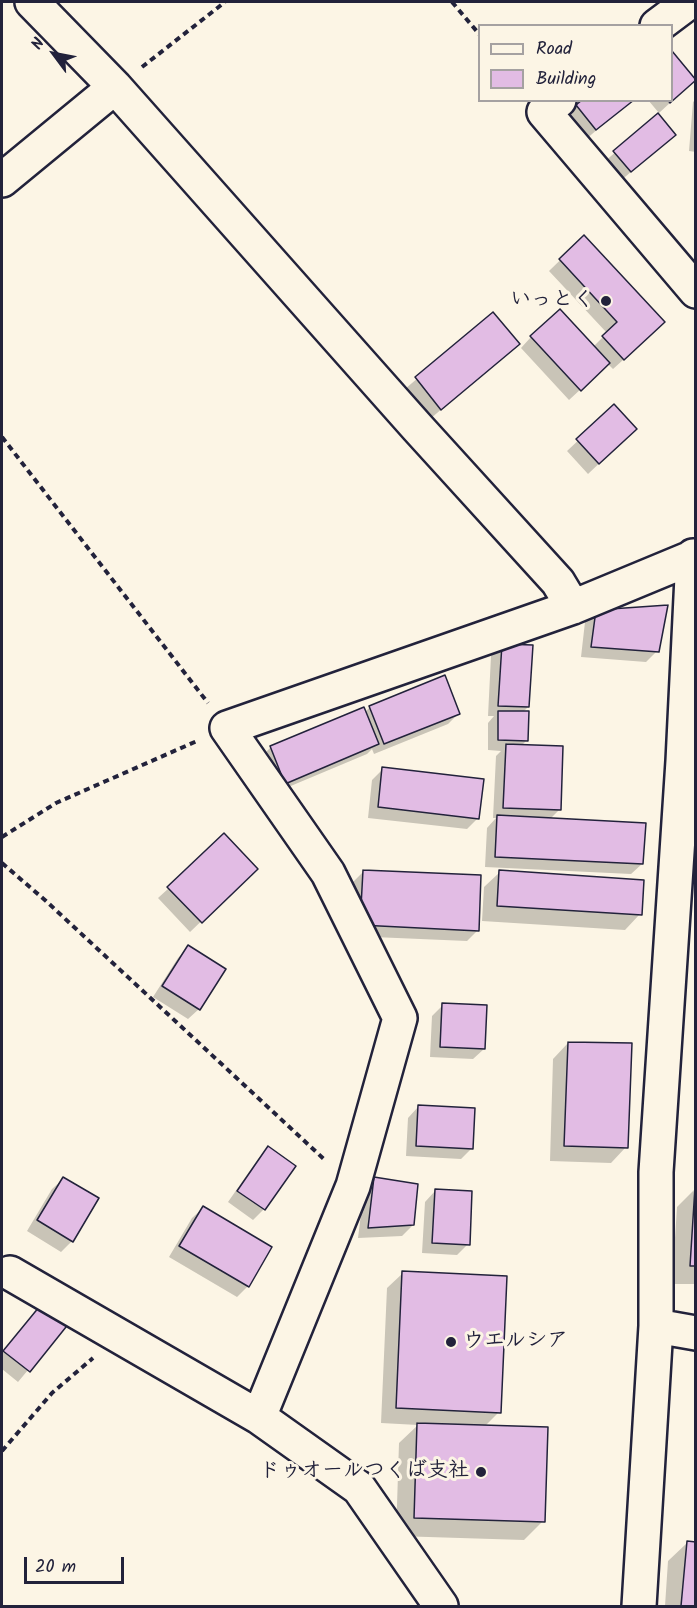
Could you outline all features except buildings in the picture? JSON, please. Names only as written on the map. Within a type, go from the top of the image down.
[{"type":"street","points":[[32,2],[115,87],[558,582],[573,607]]},
{"type":"street","points":[[660,24],[688,2]]},
{"type":"street","points":[[2,180],[115,87]]},
{"type":"street","points":[[556,102],[544,112],[696,291]]},
{"type":"street","points":[[259,1417],[353,1186],[400,1018],[328,873],[227,728],[573,607],[694,556],[656,1172],[656,1326],[639,1606]]},
{"type":"street","points":[[10,1273],[259,1417],[359,1488],[441,1606]]},
{"type":"street","points":[[656,1326],[696,1333]]},
{"type":"path","points":[[115,87],[225,2]]},
{"type":"path","points":[[452,2],[478,33]]},
{"type":"path","points":[[2,437],[227,728],[56,803],[2,837]]},
{"type":"path","points":[[2,863],[55,909],[353,1186]]},
{"type":"path","points":[[2,1451],[52,1393],[119,1336]]},
{"type":"place","name":"いっとく","points":[[606,301]]},
{"type":"place","name":"ウエルシア","points":[[451,1342]]},
{"type":"place","name":"ドゥオールつくば支社","points":[[481,1472]]}]
